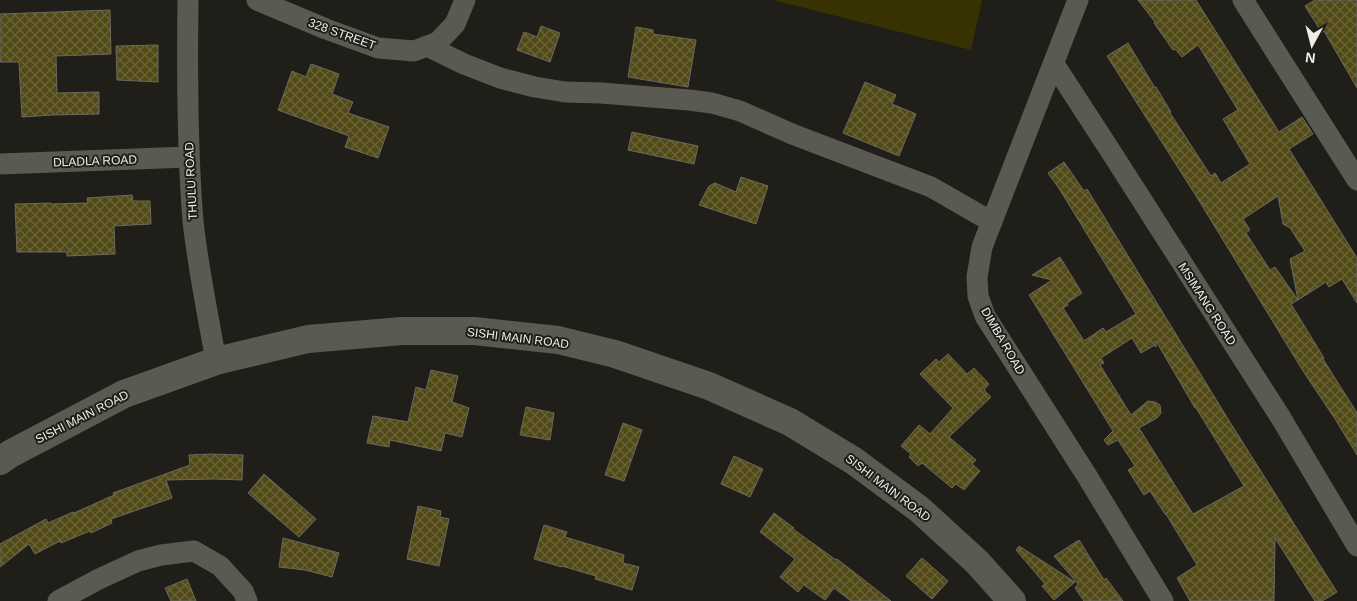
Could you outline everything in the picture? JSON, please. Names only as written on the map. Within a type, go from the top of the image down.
[{"type":"street","name":"THULU ROAD","points":[[188,0],[189,157],[193,222],[216,361]]},
{"type":"street","name":"328 STREET","points":[[257,0],[326,29],[378,48],[414,51],[438,42],[455,24],[465,0]]},
{"type":"street","name":"DIMBA ROAD","points":[[1078,0],[982,247],[977,277],[978,296],[985,316],[1164,601]]},
{"type":"street","points":[[1243,0],[1357,180]]},
{"type":"street","points":[[427,46],[491,75],[535,87],[565,92],[689,100],[712,103],[740,111],[792,134],[931,187],[992,222]]},
{"type":"street","name":"MSIMANG ROAD","points":[[1054,64],[1276,410],[1357,546]]},
{"type":"street","name":"DLADLA ROAD","points":[[0,164],[189,157]]},
{"type":"street","name":"SISHI MAIN ROAD","points":[[0,461],[124,394],[216,361],[308,339],[402,331],[474,331],[558,340],[615,354],[709,386],[790,422],[854,461],[926,515],[977,562],[1012,601]]},
{"type":"street","points":[[58,601],[138,561],[161,555],[194,551],[220,566],[243,592],[248,601]]},
{"type":"shaded area","points":[[773,0],[982,0],[971,50]]},
{"type":"building","points":[[1138,0],[1196,0],[1279,132],[1302,117],[1313,134],[1289,149],[1357,258],[1357,303],[1342,279],[1329,287],[1326,282],[1298,300],[1291,304],[1357,413],[1357,455],[1107,56],[1128,43],[1211,176],[1215,173],[1221,183],[1250,164],[1223,119],[1238,110],[1198,45],[1182,57],[1175,49],[1173,50]],"holes":[[[1278,196],[1283,224],[1290,228],[1305,251],[1290,259],[1298,300],[1275,267],[1270,270],[1246,233],[1250,230],[1243,219]]]},
{"type":"building","points":[[1315,0],[1357,0],[1357,88],[1324,31],[1322,33],[1305,6]]},
{"type":"building","points":[[110,10],[111,54],[56,56],[57,93],[99,92],[99,114],[22,117],[19,62],[0,62],[0,14]]},
{"type":"building","points":[[541,26],[560,33],[550,62],[517,50],[524,32],[537,37]]},
{"type":"building","points":[[636,27],[653,30],[653,34],[696,40],[688,87],[628,77]]},
{"type":"building","points":[[158,45],[158,82],[117,80],[116,46]]},
{"type":"building","points":[[311,64],[339,74],[332,94],[353,102],[348,113],[389,127],[378,158],[345,147],[349,136],[278,110],[292,71],[306,77]]},
{"type":"building","points":[[865,82],[896,95],[892,104],[916,114],[899,156],[843,133]]},
{"type":"building","points":[[632,132],[698,146],[694,164],[628,150]]},
{"type":"building","points":[[1064,162],[1084,191],[1087,189],[1337,592],[1322,601],[1315,601],[1275,538],[1274,601],[1190,601],[1177,578],[1197,565],[1150,491],[1144,495],[1128,470],[1135,466],[1118,440],[1108,445],[1104,440],[1113,431],[1029,295],[1052,280],[1032,275],[1060,257],[1082,293],[1063,308],[1084,341],[1103,328],[1106,332],[1136,314],[1048,173]],"holes":[[[1132,338],[1141,353],[1155,345],[1156,347],[1156,341],[1244,486],[1193,514],[1139,428],[1157,418],[1161,413],[1160,405],[1148,401],[1131,415],[1100,365],[1104,363],[1101,358]]]},
{"type":"building","points":[[741,177],[768,186],[756,224],[699,205],[709,186],[715,183],[736,192]]},
{"type":"building","points":[[132,195],[133,201],[150,201],[151,224],[114,226],[115,254],[67,256],[67,252],[17,252],[15,204],[88,203],[87,198]]},
{"type":"building","points":[[948,354],[967,374],[974,368],[989,384],[984,390],[991,397],[949,437],[976,460],[972,464],[980,471],[964,490],[956,484],[952,488],[922,463],[918,466],[909,457],[911,454],[901,446],[919,425],[930,434],[953,408],[920,374],[936,359],[939,362]]},
{"type":"building","points":[[431,370],[458,376],[452,402],[469,408],[462,437],[445,433],[441,451],[390,440],[389,447],[367,443],[373,416],[408,422],[416,387],[426,390]]},
{"type":"building","points":[[526,407],[554,413],[550,440],[520,435]]},
{"type":"building","points":[[623,423],[642,430],[624,481],[605,475]]},
{"type":"building","points":[[189,455],[243,455],[242,480],[166,480],[172,498],[111,519],[112,523],[91,533],[90,531],[61,543],[60,541],[35,554],[29,544],[0,567],[0,544],[46,519],[48,523],[114,495],[113,493],[190,465]]},
{"type":"building","points":[[734,456],[763,469],[750,497],[721,484]]},
{"type":"building","points":[[264,474],[316,519],[299,537],[248,493]]},
{"type":"building","points":[[418,506],[441,511],[440,517],[449,519],[439,566],[407,559]]},
{"type":"building","points":[[774,513],[891,601],[851,601],[834,588],[825,600],[804,585],[798,592],[780,577],[795,559],[760,532]]},
{"type":"building","points":[[544,525],[567,532],[565,537],[624,555],[623,563],[639,567],[632,590],[595,579],[596,576],[534,559]]},
{"type":"building","points":[[283,538],[339,553],[332,577],[305,570],[279,567]]},
{"type":"building","points":[[1079,540],[1104,580],[1106,578],[1123,601],[1084,601],[1075,588],[1078,584],[1054,556]]},
{"type":"building","points":[[1019,546],[1075,582],[1054,600],[1042,586],[1045,584],[1016,550]]},
{"type":"building","points":[[922,558],[948,581],[932,599],[906,576]]},
{"type":"building","points":[[187,579],[196,601],[171,601],[165,588]]}]
